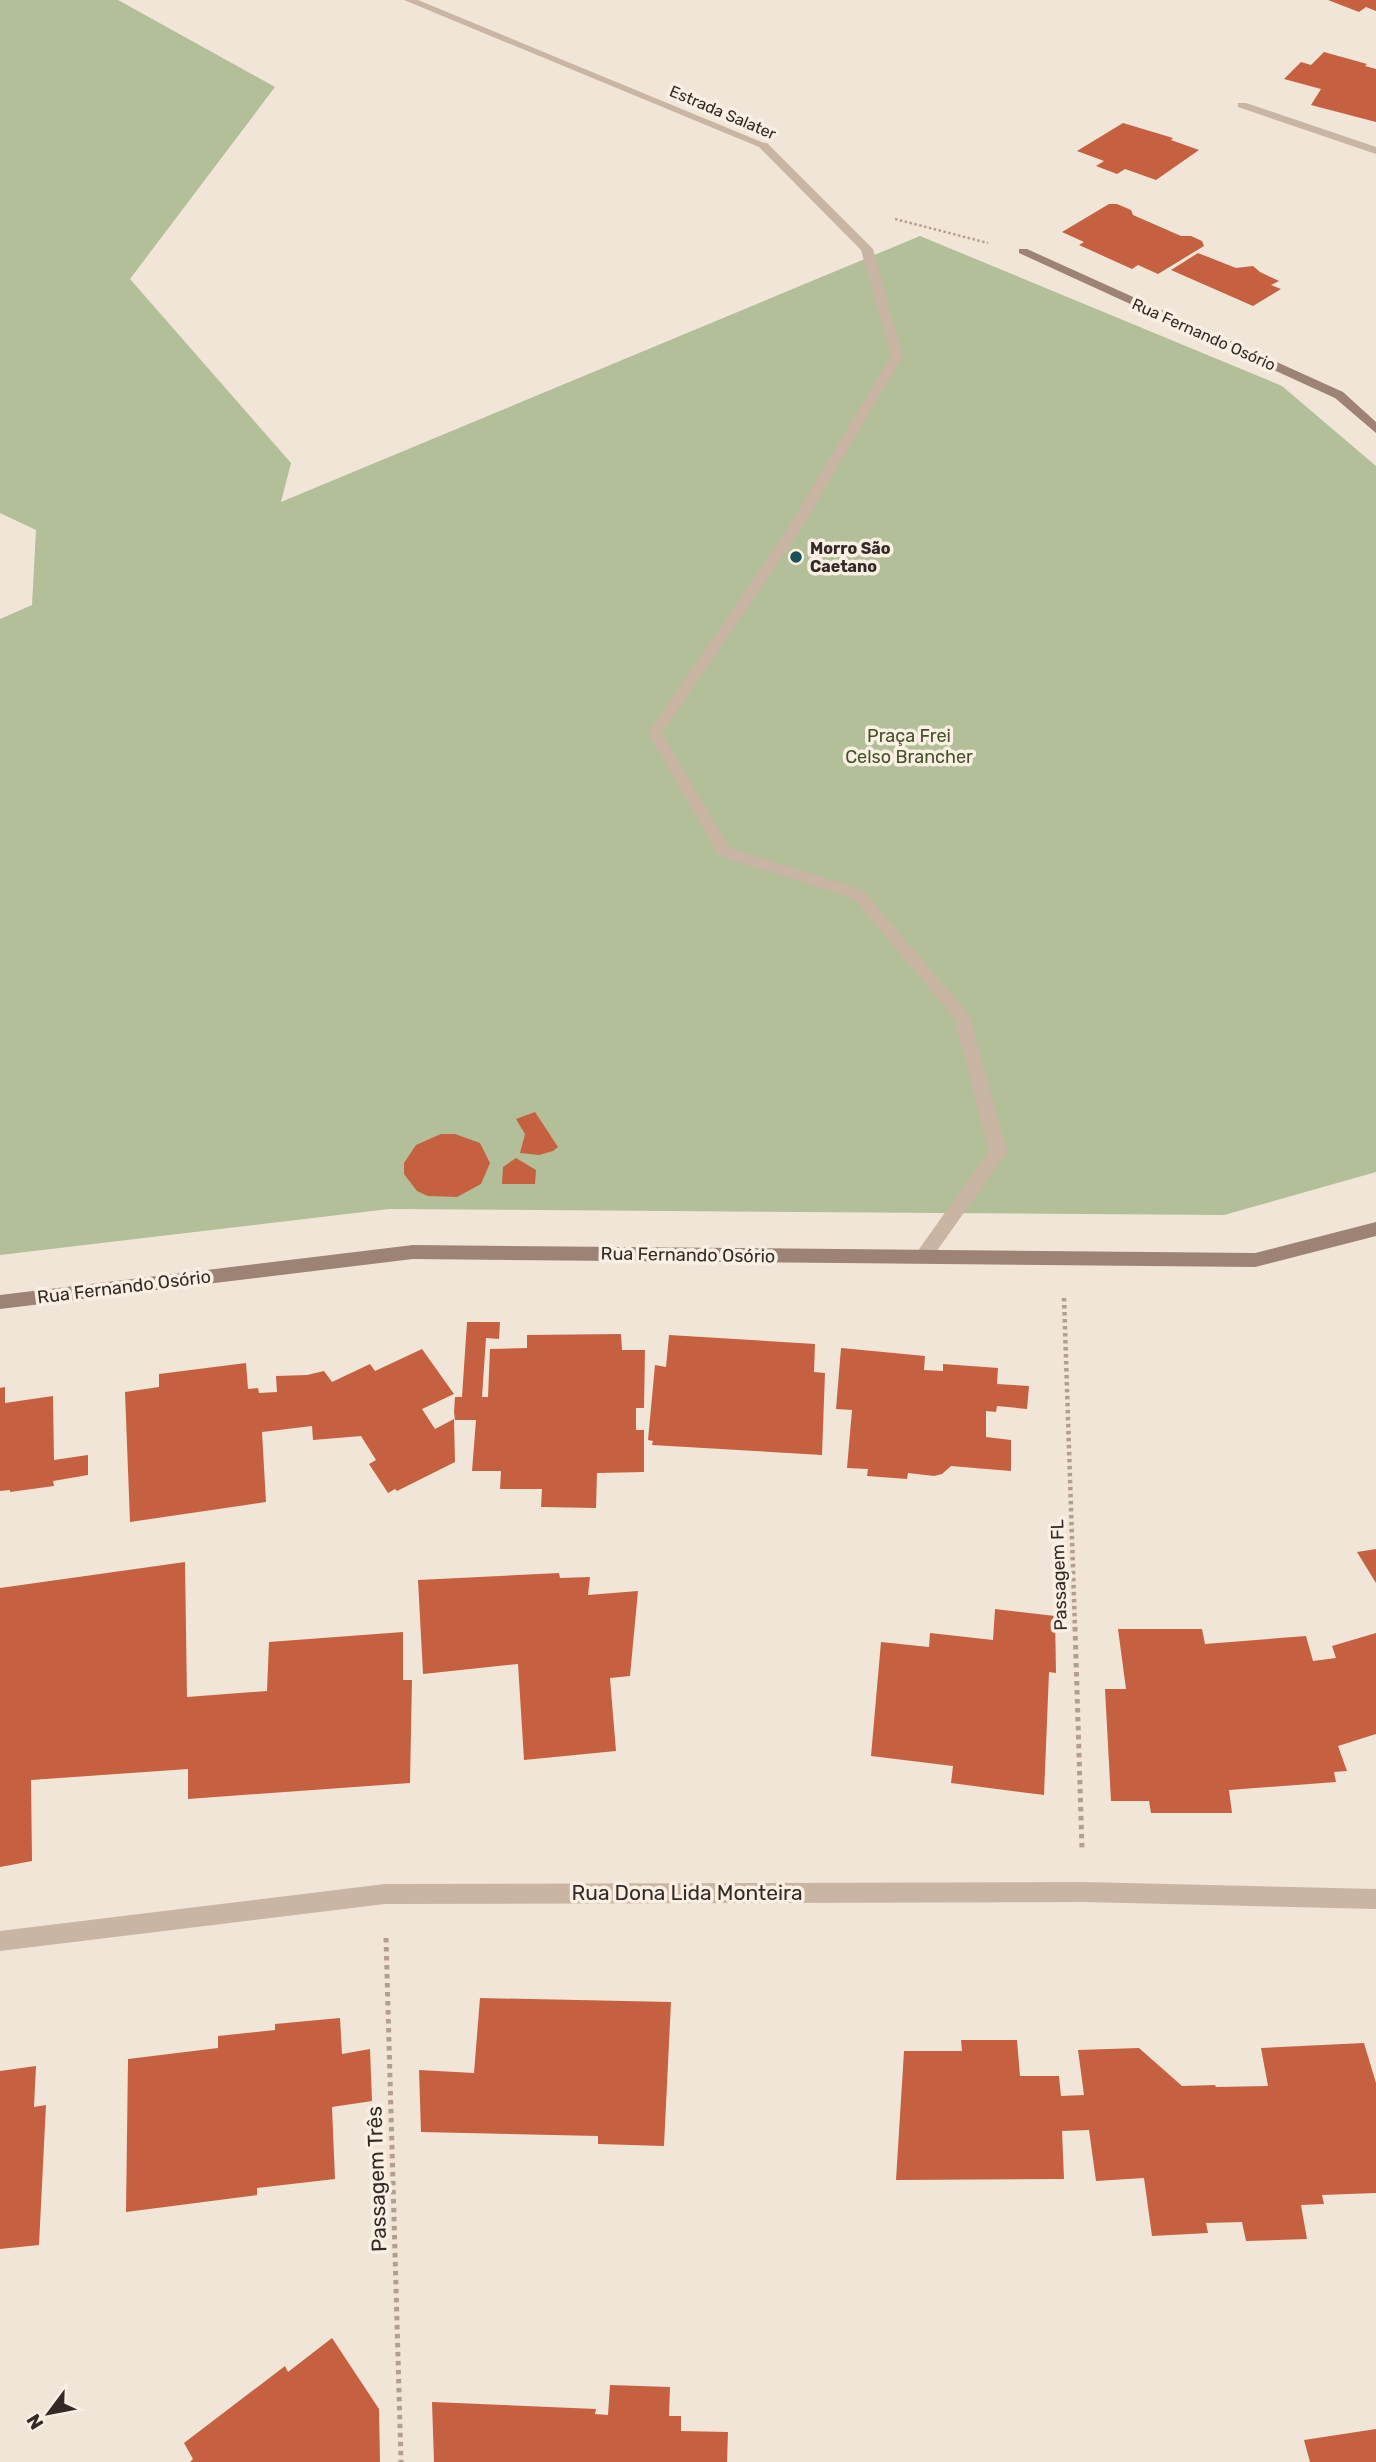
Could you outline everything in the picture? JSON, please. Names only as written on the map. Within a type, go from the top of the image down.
[{"type":"street","name":"Estrada Salater","points":[[408,0],[763,145],[867,249],[897,356],[793,531],[655,733],[724,852],[858,894],[962,1016],[998,1152],[923,1257]]},
{"type":"street","points":[[1242,104],[1376,151]]},
{"type":"street","name":"Rua Fernando Osório","points":[[1023,251],[1339,395],[1376,429]]},
{"type":"street","name":"Rua Fernando Osório","points":[[0,1302],[413,1252],[1255,1260],[1376,1229]]},
{"type":"street","name":"Rua Dona Lida Monteira","points":[[0,1941],[385,1894],[1084,1892],[1376,1899]]},
{"type":"path","points":[[895,220],[1023,251]]},
{"type":"path","name":"Passagem FL","points":[[1063,1257],[1084,1892]]},
{"type":"path","name":"Passagem Três","points":[[385,1894],[401,2462]]},
{"type":"green space","name":"Praça Frei Celso Brancher","points":[[0,0],[118,0],[275,87],[130,279],[291,463],[281,502],[920,236],[1282,386],[1376,466],[1376,1172],[1224,1215],[389,1209],[0,1255],[0,619],[32,605],[36,530],[0,513]]},
{"type":"building","points":[[1328,0],[1376,0],[1376,11],[1366,7],[1359,12]]},
{"type":"building","points":[[1324,52],[1376,69],[1376,122],[1311,105],[1321,89],[1284,79],[1301,62],[1311,65]]},
{"type":"building","points":[[1123,123],[1173,138],[1171,140],[1199,150],[1156,180],[1125,169],[1117,174],[1096,166],[1104,161],[1077,151]]},
{"type":"building","points":[[1109,204],[1117,204],[1131,210],[1133,215],[1181,236],[1191,236],[1202,241],[1204,246],[1158,274],[1138,265],[1132,269],[1079,245],[1084,242],[1062,232]]},
{"type":"building","points":[[1198,253],[1236,268],[1253,266],[1279,281],[1271,285],[1281,289],[1253,306],[1171,270]]},
{"type":"building","points":[[535,1112],[558,1147],[539,1155],[520,1153],[525,1134],[516,1119]]},
{"type":"building","points":[[441,1134],[455,1134],[480,1143],[490,1163],[481,1184],[457,1197],[428,1196],[417,1191],[404,1174],[404,1163],[416,1145]]},
{"type":"building","points":[[516,1158],[536,1170],[535,1184],[502,1184],[503,1167]]},
{"type":"building","points":[[467,1322],[500,1322],[499,1339],[486,1338],[482,1397],[488,1397],[490,1349],[527,1348],[527,1335],[621,1334],[622,1350],[645,1350],[644,1408],[636,1408],[636,1430],[644,1430],[644,1472],[597,1473],[596,1508],[541,1507],[542,1489],[500,1489],[501,1471],[472,1471],[476,1420],[455,1420],[454,1412],[455,1397],[462,1397]]},
{"type":"building","points":[[669,1335],[815,1344],[814,1372],[825,1373],[822,1455],[652,1445],[653,1441],[648,1440],[655,1365],[666,1367]]},
{"type":"building","points":[[841,1348],[925,1356],[924,1370],[943,1371],[943,1364],[998,1368],[997,1384],[1029,1386],[1027,1409],[997,1406],[996,1412],[986,1411],[986,1437],[1011,1440],[1011,1471],[951,1466],[942,1474],[934,1476],[908,1473],[907,1479],[867,1476],[868,1469],[847,1468],[852,1410],[836,1409]]},
{"type":"building","points":[[422,1349],[454,1394],[422,1409],[435,1429],[454,1419],[455,1462],[388,1493],[369,1464],[376,1460],[361,1436],[313,1440],[312,1426],[262,1432],[266,1502],[130,1522],[125,1392],[159,1387],[159,1374],[246,1363],[248,1389],[258,1388],[259,1393],[277,1392],[276,1376],[307,1375],[324,1371],[332,1382],[370,1364],[375,1371]]},
{"type":"building","points":[[5,1387],[5,1403],[53,1396],[54,1460],[88,1455],[88,1475],[53,1481],[54,1486],[0,1491],[0,1388]]},
{"type":"building","points":[[1376,1549],[1376,1583],[1357,1552]]},
{"type":"building","points":[[185,1562],[187,1697],[267,1691],[269,1642],[403,1632],[403,1680],[412,1680],[410,1783],[188,1799],[188,1769],[31,1780],[32,1861],[0,1867],[0,1588]]},
{"type":"building","points":[[559,1573],[560,1578],[590,1577],[588,1595],[638,1591],[630,1676],[610,1678],[616,1751],[524,1760],[518,1664],[423,1674],[418,1580]]},
{"type":"building","points":[[995,1609],[1055,1616],[1056,1673],[1049,1672],[1044,1795],[951,1783],[953,1766],[871,1756],[881,1642],[929,1647],[930,1633],[993,1640]]},
{"type":"building","points":[[1118,1629],[1202,1629],[1205,1644],[1306,1636],[1313,1661],[1336,1658],[1332,1646],[1376,1633],[1376,1734],[1338,1746],[1347,1771],[1334,1772],[1336,1782],[1229,1790],[1232,1813],[1151,1813],[1149,1801],[1111,1801],[1105,1689],[1126,1689]]},
{"type":"building","points":[[480,1998],[671,2002],[664,2146],[598,2144],[598,2136],[421,2132],[419,2070],[474,2073]]},
{"type":"building","points":[[340,2018],[342,2054],[370,2049],[372,2101],[332,2107],[335,2179],[257,2188],[257,2195],[126,2212],[128,2059],[218,2048],[218,2036],[275,2030],[275,2024]]},
{"type":"building","points":[[961,2040],[1017,2040],[1020,2076],[1059,2076],[1061,2096],[1084,2095],[1078,2050],[1139,2048],[1182,2086],[1268,2086],[1261,2048],[1364,2043],[1376,2083],[1376,2193],[1322,2195],[1324,2204],[1301,2205],[1307,2239],[1246,2241],[1242,2222],[1206,2223],[1208,2233],[1152,2236],[1144,2178],[1096,2181],[1089,2130],[1062,2131],[1064,2179],[896,2180],[904,2051],[962,2051]]},
{"type":"building","points":[[36,2066],[34,2107],[46,2105],[39,2245],[0,2249],[0,2071]]},
{"type":"building","points":[[332,2338],[379,2409],[380,2462],[190,2462],[193,2459],[184,2443],[285,2366],[288,2372]]},
{"type":"building","points":[[610,2385],[670,2387],[669,2416],[681,2416],[681,2431],[728,2432],[727,2462],[434,2462],[432,2402],[596,2409],[595,2414],[608,2415]]},
{"type":"building","points":[[1376,2429],[1376,2462],[1310,2462],[1304,2440]]},
{"type":"place","name":"Morro São Caetano","points":[[796,557]]}]
